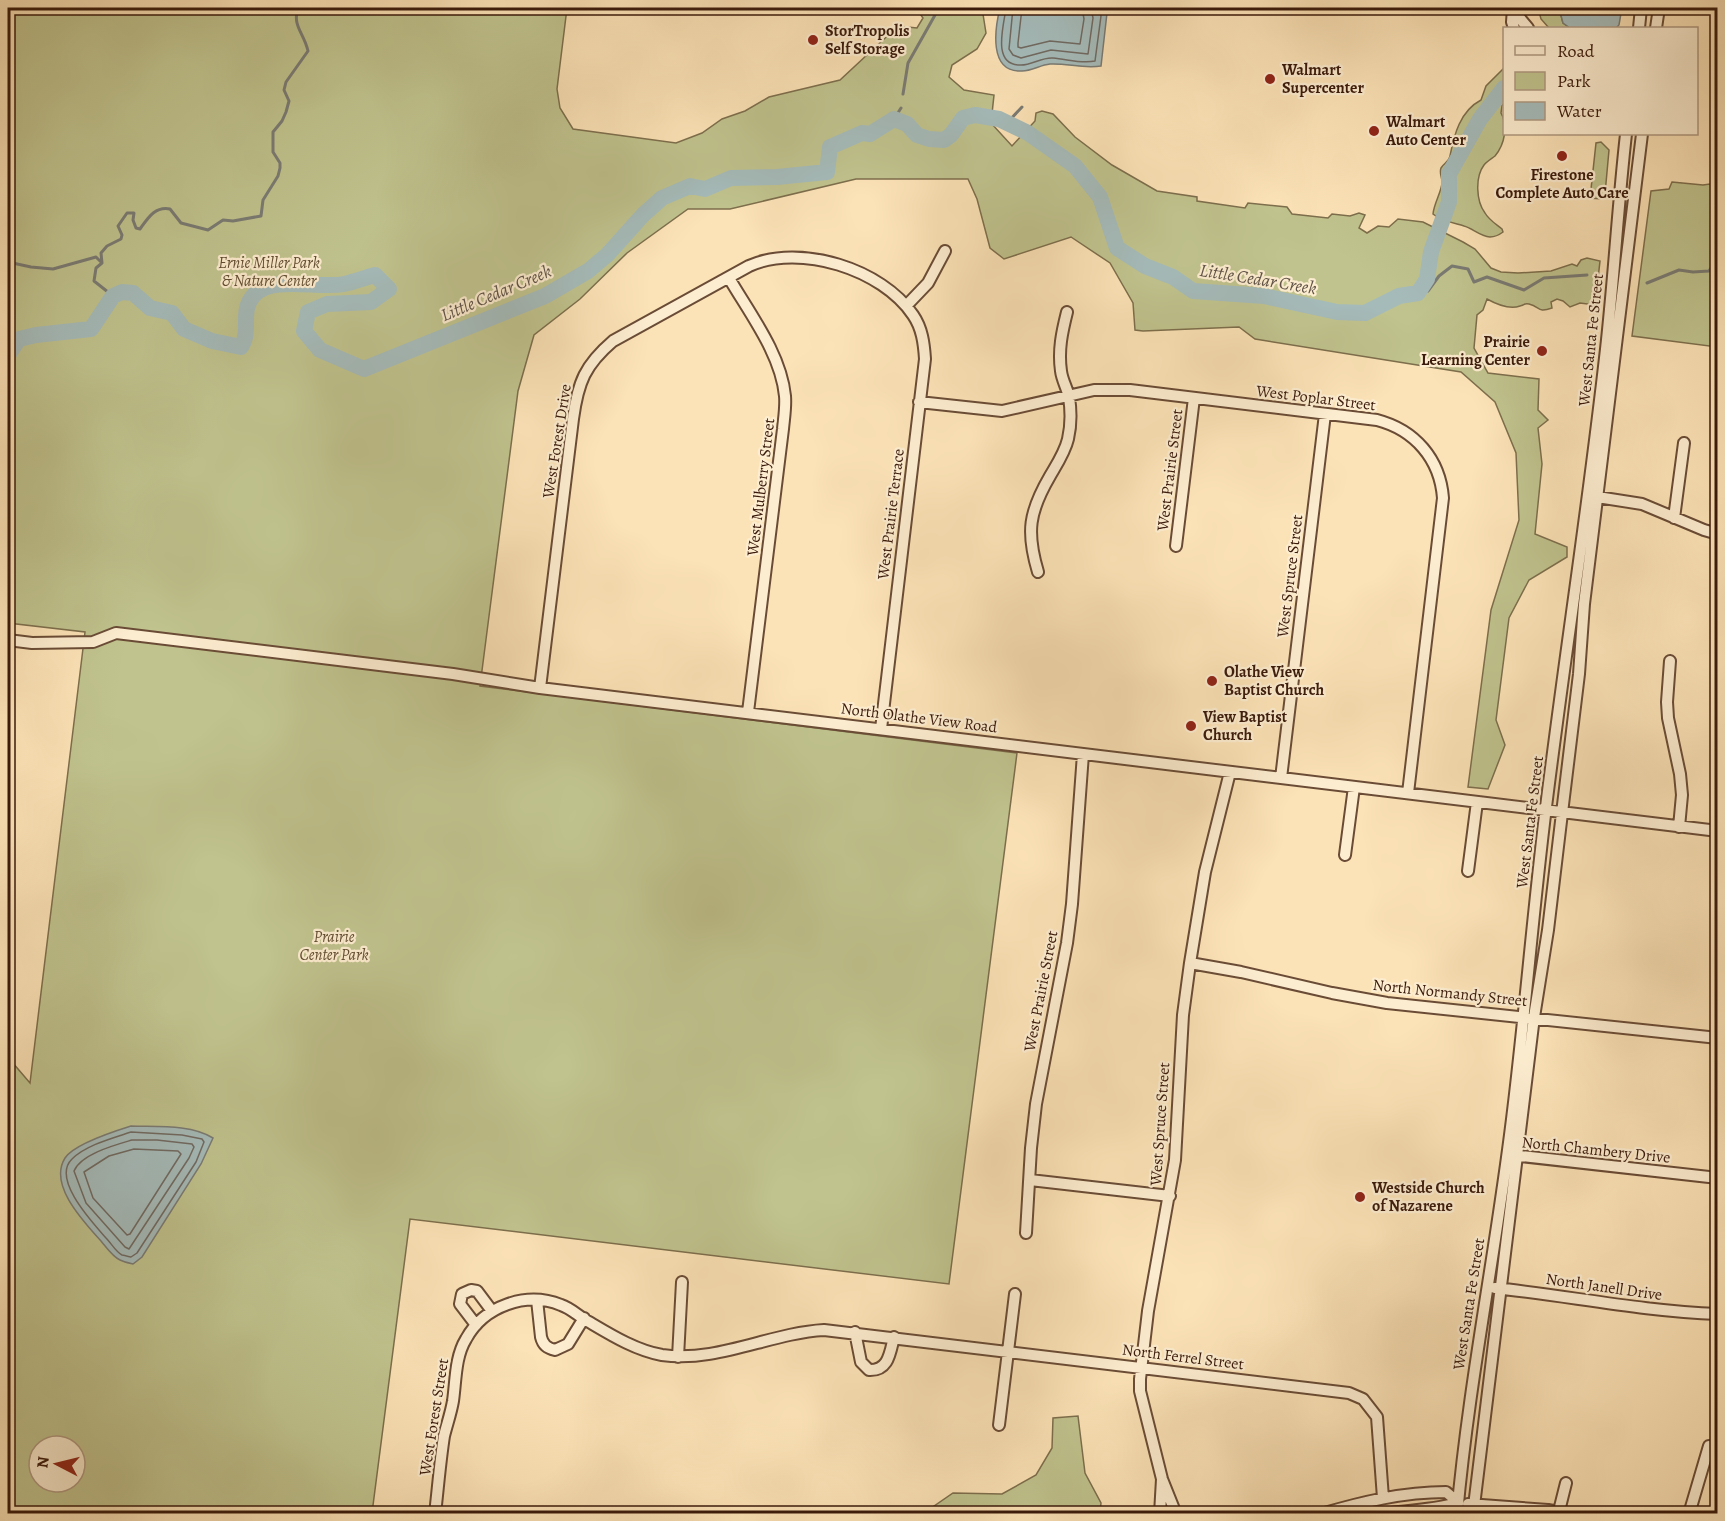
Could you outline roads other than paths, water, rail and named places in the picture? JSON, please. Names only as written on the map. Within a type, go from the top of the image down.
[{"type":"street","points":[[1639,27],[1641,8]]},
{"type":"street","points":[[1656,27],[1659,8]]},
{"type":"street","points":[[1513,9],[1514,27]]},
{"type":"street","points":[[1513,9],[1527,27]]},
{"type":"street","name":"West Santa Fe Street","points":[[1529,1017],[1548,930],[1562,813],[1626,135]]},
{"type":"street","name":"West Santa Fe Street","points":[[1474,1510],[1501,1289],[1512,1155],[1529,1017],[1546,810],[1593,496],[1642,135]]},
{"type":"street","points":[[906,306],[928,283],[945,251]]},
{"type":"street","name":"West Prairie Terrace","points":[[729,278],[749,266],[770,259],[813,258],[841,266],[880,284],[906,306],[918,324],[925,359],[881,729]]},
{"type":"street","name":"West Forest Drive","points":[[540,688],[573,419],[582,378],[588,366],[614,341],[729,278]]},
{"type":"street","name":"West Mulberry Street","points":[[729,278],[779,369],[785,397],[748,712]]},
{"type":"street","points":[[1038,572],[1030,547],[1033,513],[1039,494],[1060,459],[1068,439],[1069,397],[1059,361],[1059,345],[1067,312]]},
{"type":"street","name":"West Poplar Street","points":[[919,402],[1002,411],[1094,390],[1118,390],[1377,420],[1401,429],[1420,444],[1438,472],[1442,489],[1442,510],[1408,793]]},
{"type":"street","name":"West Prairie Street","points":[[1176,546],[1194,398]]},
{"type":"street","name":"West Spruce Street","points":[[1281,778],[1325,414]]},
{"type":"street","points":[[1674,518],[1684,442]]},
{"type":"street","points":[[1593,496],[1642,504],[1718,534]]},
{"type":"street","name":"North Olathe View Road","points":[[8,640],[33,643],[93,642],[116,633],[480,678],[540,688],[1718,831]]},
{"type":"street","points":[[1670,661],[1666,702],[1680,774],[1682,795],[1679,827]]},
{"type":"street","name":"West Prairie Street","points":[[1026,1233],[1038,1094],[1067,944],[1072,904],[1083,754]]},
{"type":"street","name":"West Spruce Street","points":[[1176,1514],[1162,1479],[1140,1391],[1141,1367],[1148,1311],[1175,1160],[1183,1015],[1190,963],[1206,872],[1230,771]]},
{"type":"street","points":[[1345,855],[1354,787]]},
{"type":"street","points":[[1468,871],[1477,802]]},
{"type":"street","name":"North Normandy Street","points":[[1190,963],[1387,1003],[1713,1038]]},
{"type":"street","name":"West Santa Fe Street","points":[[1457,1508],[1475,1360],[1512,1155]]},
{"type":"street","name":"North Chambery Drive","points":[[1512,1155],[1718,1179]]},
{"type":"street","points":[[1030,1180],[1170,1196]]},
{"type":"street","points":[[678,1356],[682,1282]]},
{"type":"street","name":"North Janell Drive","points":[[1487,1287],[1559,1295],[1648,1310],[1718,1314]]},
{"type":"street","points":[[475,1327],[460,1304],[462,1294],[466,1291],[477,1292],[492,1311]]},
{"type":"street","points":[[999,1425],[1014,1294]]},
{"type":"street","points":[[537,1300],[541,1337],[548,1348],[555,1350],[568,1344],[584,1318]]},
{"type":"street","name":"North Ferrel Street","points":[[475,1327],[502,1305],[537,1300],[562,1305],[633,1346],[648,1352],[678,1356],[713,1354],[802,1331],[824,1330],[1349,1393],[1363,1400],[1377,1417],[1383,1498]]},
{"type":"street","name":"West Forest Street","points":[[435,1514],[443,1448],[460,1351],[475,1327]]},
{"type":"street","points":[[855,1332],[861,1362],[869,1370],[880,1369],[884,1366],[894,1337]]},
{"type":"street","points":[[1689,1514],[1709,1446]]},
{"type":"street","name":"West Spruce Street","points":[[1160,1514],[1162,1479]]},
{"type":"street","points":[[1384,1514],[1446,1507],[1474,1510],[1564,1512],[1566,1483]]},
{"type":"street","points":[[1321,1514],[1383,1498],[1420,1492],[1446,1492],[1457,1508]]},
{"type":"water","points":[[1000,8],[1103,8],[1107,13],[1101,66],[1050,64],[1026,71],[1011,70],[1004,65],[996,48]]},
{"type":"water","points":[[1559,8],[1622,8],[1617,27],[1569,27],[1563,23]]},
{"type":"water","points":[[131,1126],[184,1128],[213,1138],[201,1164],[142,1257],[133,1264],[115,1257],[86,1224],[70,1202],[61,1180],[61,1169],[65,1158],[70,1153],[95,1139]]},
{"type":"waterway","points":[[113,296],[94,281],[96,268],[102,263],[101,253],[107,246],[121,239],[122,235],[118,226],[127,213],[134,213],[133,220],[136,228],[140,229],[152,214],[160,209],[170,209],[181,223],[208,230],[223,220],[233,221],[261,216],[263,200],[278,176],[280,168],[280,163],[273,152],[273,132],[282,121],[289,101],[284,90],[286,82],[308,51],[297,25],[298,8]]},
{"type":"waterway","points":[[903,94],[908,63],[939,8]]},
{"type":"waterway","name":"Little Cedar Creek","points":[[8,355],[19,339],[91,329],[113,296],[122,292],[133,293],[150,308],[172,313],[184,329],[212,341],[241,347],[246,334],[247,307],[254,295],[262,289],[284,284],[344,284],[375,275],[389,289],[371,302],[327,304],[308,312],[304,331],[320,350],[364,369],[545,296],[588,271],[607,255],[643,215],[662,198],[690,186],[705,189],[731,178],[777,177],[827,172],[830,147],[862,133],[870,134],[894,119],[907,124],[917,135],[944,140],[951,135],[963,118],[975,115],[999,119],[1028,133],[1075,166],[1100,197],[1117,248],[1145,266],[1173,277],[1193,291],[1264,296],[1337,312],[1365,313],[1399,296],[1418,293],[1427,279],[1431,252],[1449,202],[1449,174],[1480,119],[1503,89]]},
{"type":"waterway","points":[[1007,123],[1022,107]]},
{"type":"waterway","points":[[894,119],[901,108]]},
{"type":"waterway","points":[[8,262],[53,269],[96,257],[102,263]]},
{"type":"waterway","points":[[1647,283],[1679,270],[1709,271],[1718,259]]},
{"type":"waterway","points":[[1418,293],[1428,291],[1439,276],[1452,266],[1468,269],[1474,282],[1487,277],[1524,290],[1544,278],[1587,275]]},
{"type":"place","name":"StorTropolis Self Storage","points":[[813,40]]},
{"type":"place","name":"Walmart Supercenter","points":[[1270,79]]},
{"type":"place","name":"Walmart Auto Center","points":[[1374,131]]},
{"type":"place","name":"Firestone Complete Auto Care","points":[[1562,156]]},
{"type":"place","name":"Prairie Learning Center","points":[[1542,351]]},
{"type":"place","name":"Olathe View Baptist Church","points":[[1212,681]]},
{"type":"place","name":"View Baptist Church","points":[[1191,726]]},
{"type":"place","name":"Westside Church of Nazarene","points":[[1360,1197]]},
{"type":"park label","name":"Ernie Miller Park & Nature Center","points":[[269,272]]},
{"type":"park label","name":"Prairie Center Park","points":[[334,946]]}]
